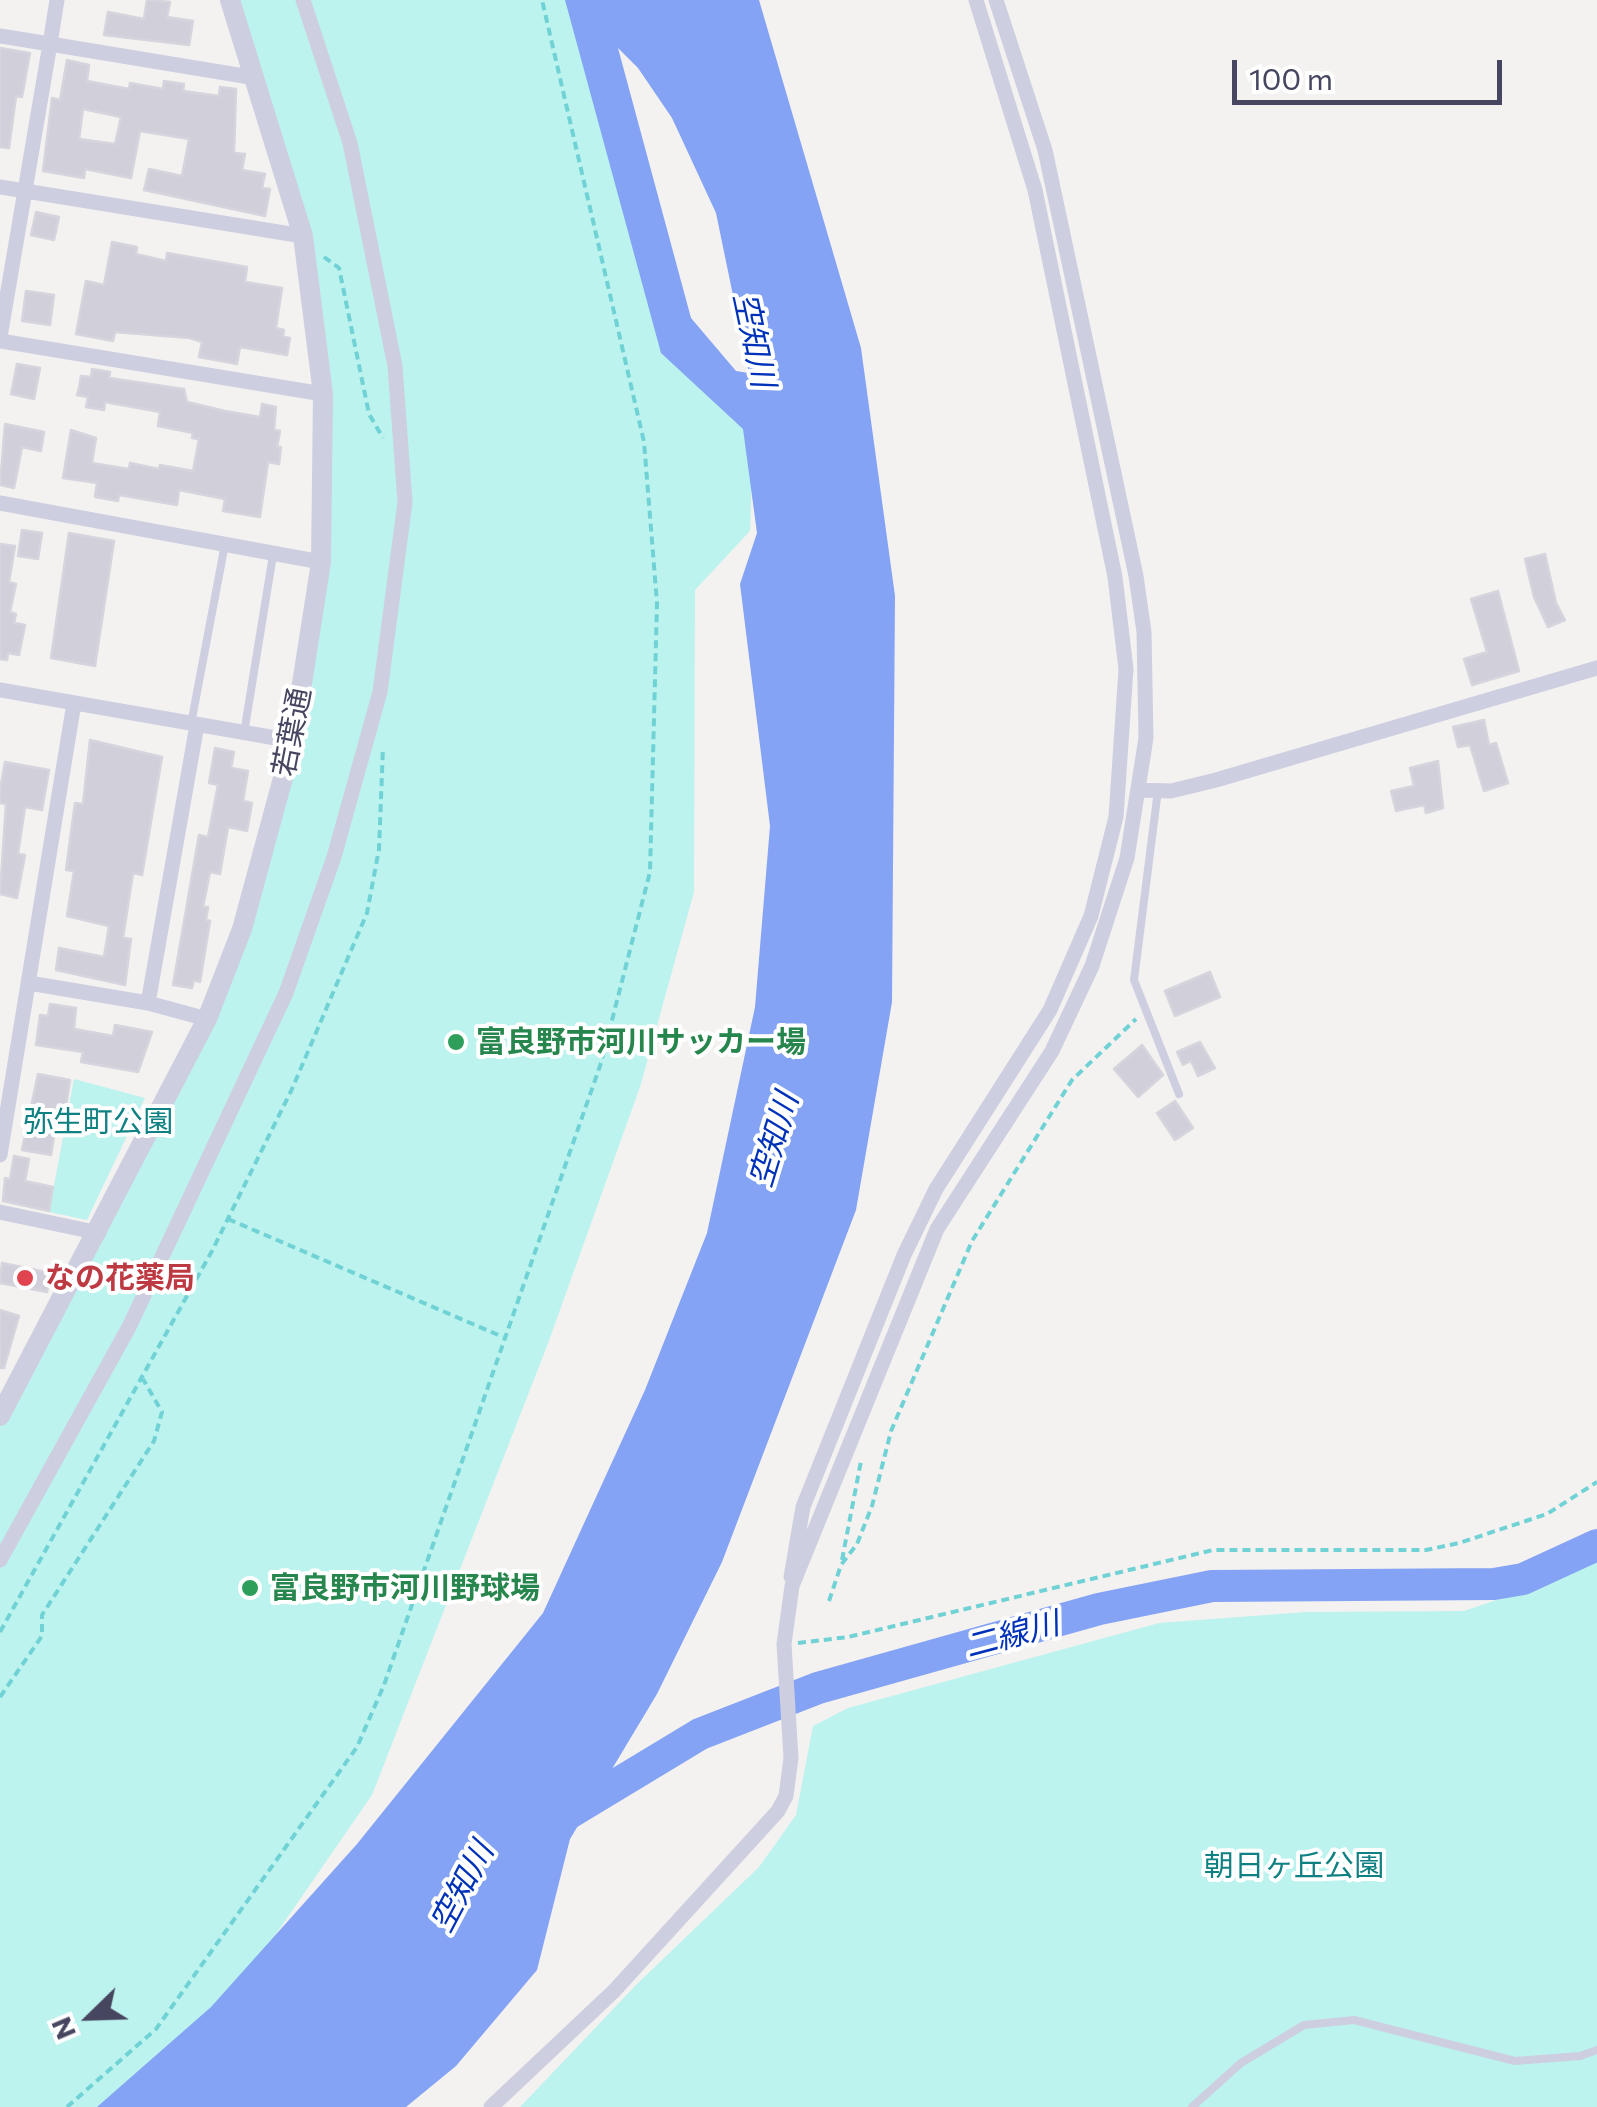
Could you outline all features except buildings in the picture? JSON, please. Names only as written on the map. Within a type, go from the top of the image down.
[{"type":"street","points":[[57,0],[0,339],[323,394]]},
{"type":"street","name":"若葉通","points":[[0,1416],[99,1232],[206,1018],[242,929],[293,741],[321,562],[323,394],[303,236],[230,0]]},
{"type":"street","points":[[0,1560],[129,1327],[286,993],[334,857],[380,692],[400,553],[403,448],[395,366],[350,143],[303,0]]},
{"type":"street","points":[[491,2107],[614,1991],[778,1811],[791,1777],[784,1644],[793,1547],[803,1507],[904,1255],[936,1190],[1026,1054],[1058,992],[1090,916],[1118,802],[1126,668],[1115,577],[1035,190],[976,0]]},
{"type":"street","points":[[792,1586],[937,1229],[1052,1051],[1080,994],[1128,858],[1146,738],[1146,686],[1136,576],[1045,150],[996,0]]},
{"type":"street","points":[[0,36],[256,78]]},
{"type":"street","points":[[0,187],[303,236]]},
{"type":"street","points":[[0,504],[321,562]]},
{"type":"street","points":[[1138,790],[1216,780],[1597,668]]},
{"type":"street","points":[[0,690],[293,741]]},
{"type":"street","points":[[0,1156],[74,703]]},
{"type":"street","points":[[148,1002],[194,724]]},
{"type":"street","points":[[28,983],[148,1002],[206,1018]]},
{"type":"street","points":[[0,1212],[99,1232]]},
{"type":"lane","points":[[194,724],[225,544]]},
{"type":"lane","points":[[244,733],[273,553]]},
{"type":"lane","points":[[1158,790],[1134,951],[1134,980],[1179,1094]]},
{"type":"lane","points":[[1192,2107],[1241,2063],[1304,2025],[1354,2020],[1515,2061],[1580,2056],[1597,2050]]},
{"type":"path","points":[[66,2107],[156,2029],[357,1747],[384,1685],[601,1063],[650,872],[657,603],[644,442],[542,0]]},
{"type":"path","points":[[303,236],[314,250],[339,268],[369,414],[385,442],[403,448]]},
{"type":"path","points":[[0,1632],[144,1378],[292,1089],[367,912],[378,849],[383,742]]},
{"type":"path","points":[[841,1565],[857,1544],[872,1506],[891,1431],[941,1310],[1000,1190],[1072,1080],[1144,1013]]},
{"type":"path","points":[[228,1219],[503,1337]]},
{"type":"path","points":[[0,1697],[42,1636],[42,1616],[154,1441],[162,1412],[144,1378]]},
{"type":"path","points":[[829,1602],[841,1565],[862,1457]]},
{"type":"path","points":[[784,1644],[848,1637],[1213,1550],[1426,1550],[1519,1526],[1547,1514],[1597,1482]]},
{"type":"green space","points":[[230,0],[567,0],[674,342],[754,421],[750,531],[695,590],[694,892],[640,1087],[547,1346],[372,1795],[218,2018],[134,2107],[0,2107],[0,1416],[242,929],[321,562],[313,300]]},
{"type":"green space","name":"弥生町公園","points":[[74,1079],[145,1098],[87,1220],[49,1212]]},
{"type":"green space","name":"朝日ヶ丘公園","points":[[1597,1556],[1597,2107],[520,2107],[637,1984],[759,1867],[796,1815],[813,1726],[848,1708],[1159,1623],[1306,1612],[1464,1611],[1543,1584]]},
{"type":"water","name":"空知川","points":[[565,0],[759,0],[861,348],[895,596],[892,1002],[856,1210],[722,1562],[657,1694],[570,1839],[537,1970],[456,2066],[406,2107],[97,2107],[211,2007],[357,1844],[543,1613],[645,1390],[707,1233],[755,1007],[770,826],[740,584],[757,533],[743,429],[661,353]],"holes":[[[618,48],[638,68],[672,118],[716,213],[749,373],[736,371],[691,318]]]},
{"type":"waterway","name":"二線川","points":[[561,1818],[700,1734],[818,1688],[1099,1609],[1212,1586],[1494,1584],[1523,1579],[1597,1545]]},
{"type":"place","name":"富良野市河川サッカー場","points":[[456,1042]]},
{"type":"place","name":"なの花薬局","points":[[25,1278]]},
{"type":"place","name":"富良野市河川野球場","points":[[250,1588]]}]
